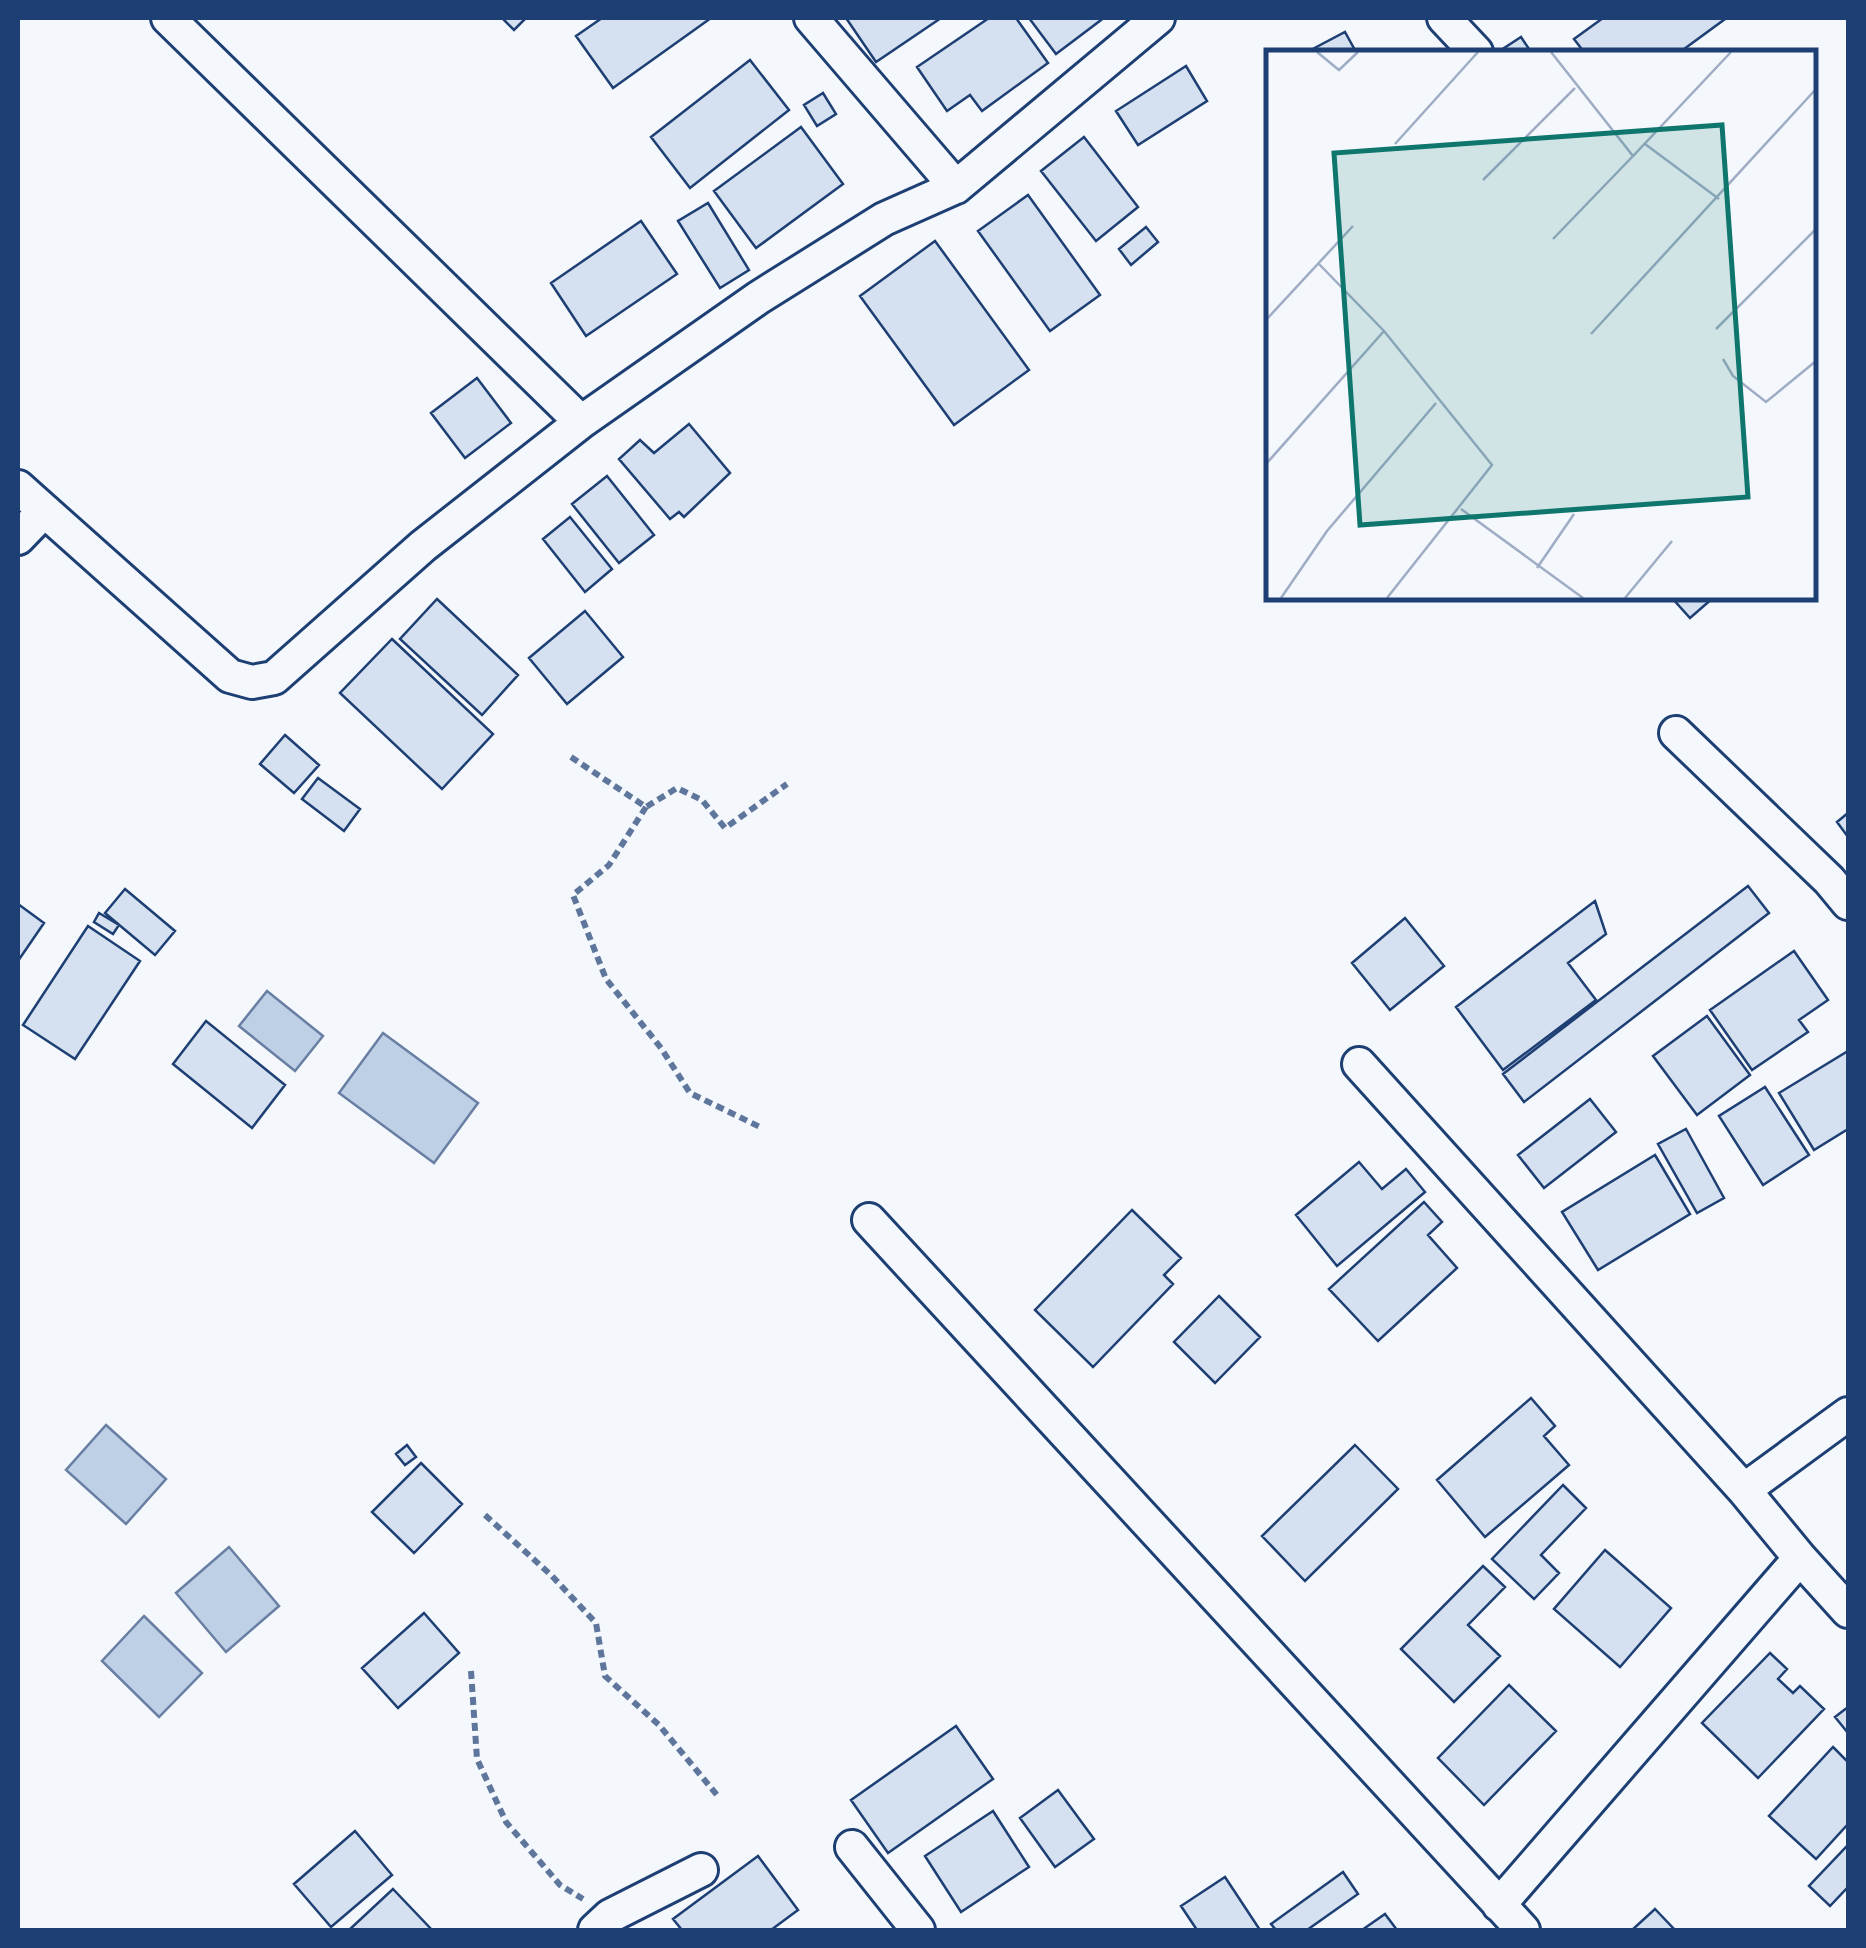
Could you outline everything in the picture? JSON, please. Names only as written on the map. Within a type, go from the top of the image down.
[{"type":"street","points":[[168,18],[581,422]]},
{"type":"street","points":[[811,18],[956,187]]},
{"type":"street","points":[[18,487],[230,676],[252,682],[274,678],[423,546],[581,422],[758,298],[884,219],[956,187],[1158,18]]},
{"type":"street","points":[[1444,18],[1474,50]]},
{"type":"street","points":[[18,538],[44,512]]},
{"type":"street","points":[[1676,733],[1848,902]]},
{"type":"street","points":[[1359,1064],[1744,1490],[1848,1611]]},
{"type":"street","points":[[869,1220],[1524,1930]]},
{"type":"street","points":[[1744,1490],[1848,1414]]},
{"type":"street","points":[[1499,1905],[1800,1558]]},
{"type":"street","points":[[852,1847],[918,1930]]},
{"type":"street","points":[[602,1923],[701,1870]]},
{"type":"path","points":[[571,757],[646,808]]},
{"type":"path","points":[[760,1127],[690,1093],[661,1048],[606,979],[573,896],[609,865],[646,808],[676,788],[702,800],[725,828],[787,784]]},
{"type":"path","points":[[485,1514],[552,1575],[596,1623],[605,1676],[659,1725],[717,1794]]},
{"type":"path","points":[[471,1671],[478,1759],[506,1822],[560,1884],[602,1923]]},
{"type":"water","points":[[267,991],[323,1036],[295,1071],[239,1026]]},
{"type":"water","points":[[383,1033],[478,1103],[434,1163],[339,1093]]},
{"type":"water","points":[[106,1425],[166,1479],[126,1524],[66,1470]]},
{"type":"water","points":[[229,1547],[279,1606],[226,1652],[176,1593]]},
{"type":"water","points":[[144,1616],[202,1673],[159,1717],[102,1661]]},
{"type":"building","points":[[502,18],[526,18],[514,30]]},
{"type":"building","points":[[602,18],[711,18],[613,88],[576,36]]},
{"type":"building","points":[[846,18],[941,18],[876,62]]},
{"type":"building","points":[[989,18],[1016,18],[1048,63],[982,111],[970,95],[947,111],[917,67]]},
{"type":"building","points":[[1029,18],[1099,18],[1101,20],[1056,54]]},
{"type":"building","points":[[1603,18],[1725,19],[1683,50],[1582,50],[1574,39]]},
{"type":"building","points":[[1345,32],[1355,50],[1311,50]]},
{"type":"building","points":[[1521,37],[1530,50],[1501,50]]},
{"type":"building","points":[[750,60],[789,110],[690,188],[651,137]]},
{"type":"building","points":[[1186,66],[1207,101],[1138,145],[1116,111]]},
{"type":"building","points":[[823,93],[836,114],[817,126],[804,105]]},
{"type":"building","points":[[801,127],[843,184],[756,248],[714,191]]},
{"type":"building","points":[[1084,137],[1138,207],[1096,241],[1041,171]]},
{"type":"building","points":[[1028,195],[1100,295],[1050,331],[978,231]]},
{"type":"building","points":[[708,203],[749,270],[720,288],[678,221]]},
{"type":"building","points":[[641,221],[677,274],[586,336],[551,283]]},
{"type":"building","points":[[1146,227],[1158,242],[1131,265],[1119,249]]},
{"type":"building","points":[[935,241],[1029,370],[954,425],[860,296]]},
{"type":"building","points":[[477,378],[511,423],[465,458],[431,413]]},
{"type":"building","points":[[689,424],[730,473],[684,517],[679,512],[670,519],[619,459],[640,440],[654,453]]},
{"type":"building","points":[[607,476],[654,535],[619,563],[572,504]]},
{"type":"building","points":[[570,517],[612,569],[585,592],[543,539]]},
{"type":"building","points":[[437,599],[518,675],[482,715],[400,639]]},
{"type":"building","points":[[1674,600],[1711,600],[1690,618]]},
{"type":"building","points":[[585,611],[623,657],[567,704],[529,658]]},
{"type":"building","points":[[392,639],[493,734],[442,789],[340,693]]},
{"type":"building","points":[[285,735],[319,765],[294,793],[260,764]]},
{"type":"building","points":[[318,778],[360,809],[344,831],[302,799]]},
{"type":"building","points":[[1848,813],[1848,837],[1837,822]]},
{"type":"building","points":[[1748,886],[1769,913],[1524,1102],[1503,1074]]},
{"type":"building","points":[[125,889],[175,931],[155,955],[105,913]]},
{"type":"building","points":[[1595,901],[1606,934],[1568,963],[1596,1000],[1503,1070],[1456,1007]]},
{"type":"building","points":[[18,904],[44,923],[18,961]]},
{"type":"building","points":[[99,913],[119,925],[113,934],[94,922]]},
{"type":"building","points":[[1405,918],[1444,966],[1390,1010],[1352,963]]},
{"type":"building","points":[[88,926],[140,961],[75,1059],[23,1025]]},
{"type":"building","points":[[1794,951],[1828,1000],[1799,1020],[1808,1032],[1752,1070],[1710,1010]]},
{"type":"building","points":[[1707,1016],[1750,1075],[1697,1115],[1653,1056]]},
{"type":"building","points":[[206,1021],[285,1085],[252,1128],[173,1064]]},
{"type":"building","points":[[1848,1051],[1848,1129],[1814,1150],[1779,1093]]},
{"type":"building","points":[[1765,1087],[1809,1155],[1763,1185],[1719,1116]]},
{"type":"building","points":[[1590,1099],[1616,1132],[1544,1188],[1518,1155]]},
{"type":"building","points":[[1686,1129],[1724,1198],[1697,1213],[1658,1144]]},
{"type":"building","points":[[1655,1155],[1690,1214],[1598,1270],[1562,1212]]},
{"type":"building","points":[[1359,1162],[1382,1189],[1406,1169],[1425,1192],[1337,1266],[1296,1215]]},
{"type":"building","points":[[1424,1202],[1442,1222],[1428,1235],[1457,1268],[1378,1341],[1329,1289]]},
{"type":"building","points":[[1132,1210],[1181,1258],[1164,1275],[1173,1284],[1093,1367],[1035,1310]]},
{"type":"building","points":[[1219,1296],[1260,1337],[1215,1383],[1174,1342]]},
{"type":"building","points":[[1531,1398],[1555,1426],[1544,1436],[1569,1465],[1485,1537],[1437,1480]]},
{"type":"building","points":[[407,1445],[416,1457],[405,1465],[396,1454]]},
{"type":"building","points":[[1355,1445],[1398,1489],[1305,1581],[1262,1536]]},
{"type":"building","points":[[421,1463],[462,1504],[414,1553],[372,1512]]},
{"type":"building","points":[[1563,1485],[1586,1508],[1541,1555],[1559,1573],[1534,1599],[1492,1559]]},
{"type":"building","points":[[1605,1550],[1671,1608],[1620,1667],[1554,1609]]},
{"type":"building","points":[[1483,1566],[1505,1587],[1468,1625],[1500,1656],[1454,1702],[1401,1649]]},
{"type":"building","points":[[424,1613],[459,1653],[398,1708],[362,1668]]},
{"type":"building","points":[[1770,1653],[1787,1669],[1778,1679],[1793,1693],[1800,1686],[1824,1709],[1758,1778],[1702,1723]]},
{"type":"building","points":[[1509,1685],[1556,1731],[1484,1805],[1438,1758]]},
{"type":"building","points":[[1848,1707],[1848,1733],[1835,1717]]},
{"type":"building","points":[[956,1726],[993,1779],[888,1853],[851,1800]]},
{"type":"building","points":[[1833,1747],[1848,1762],[1848,1824],[1816,1859],[1769,1816]]},
{"type":"building","points":[[1058,1790],[1094,1839],[1055,1867],[1020,1818]]},
{"type":"building","points":[[993,1811],[1029,1867],[961,1912],[925,1856]]},
{"type":"building","points":[[355,1831],[392,1875],[331,1927],[294,1884]]},
{"type":"building","points":[[1848,1845],[1848,1887],[1830,1906],[1809,1886]]},
{"type":"building","points":[[758,1856],[798,1910],[771,1930],[682,1930],[673,1919]]},
{"type":"building","points":[[1343,1872],[1358,1894],[1307,1930],[1276,1930],[1271,1924]]},
{"type":"building","points":[[1225,1877],[1260,1930],[1197,1930],[1181,1906]]},
{"type":"building","points":[[393,1889],[432,1930],[349,1930]]},
{"type":"building","points":[[1655,1909],[1675,1930],[1632,1930]]},
{"type":"building","points":[[1385,1914],[1397,1930],[1362,1930]]}]
